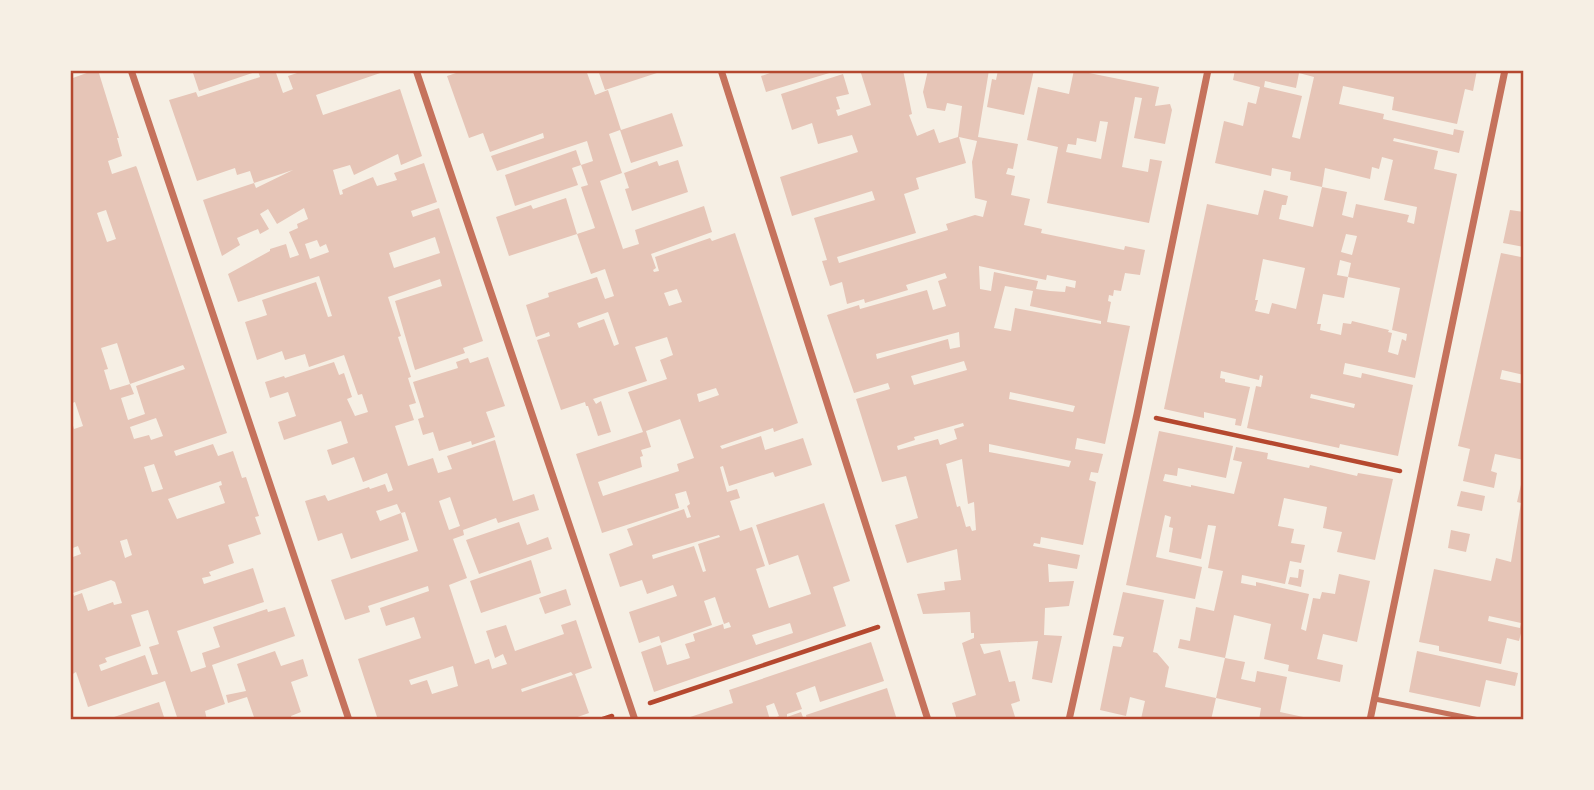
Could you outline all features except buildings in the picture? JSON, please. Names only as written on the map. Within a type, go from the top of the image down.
[{"type":"street","points":[[131,70],[349,720]]},
{"type":"street","points":[[416,70],[635,720]]},
{"type":"street","points":[[721,70],[928,720]]},
{"type":"street","points":[[1069,720],[1208,70]]},
{"type":"street","points":[[1370,720],[1505,70]]},
{"type":"lane","points":[[1375,699],[1479,720]]},
{"type":"path","points":[[1136,414],[1422,475]]},
{"type":"path","points":[[600,720],[895,621]]}]
